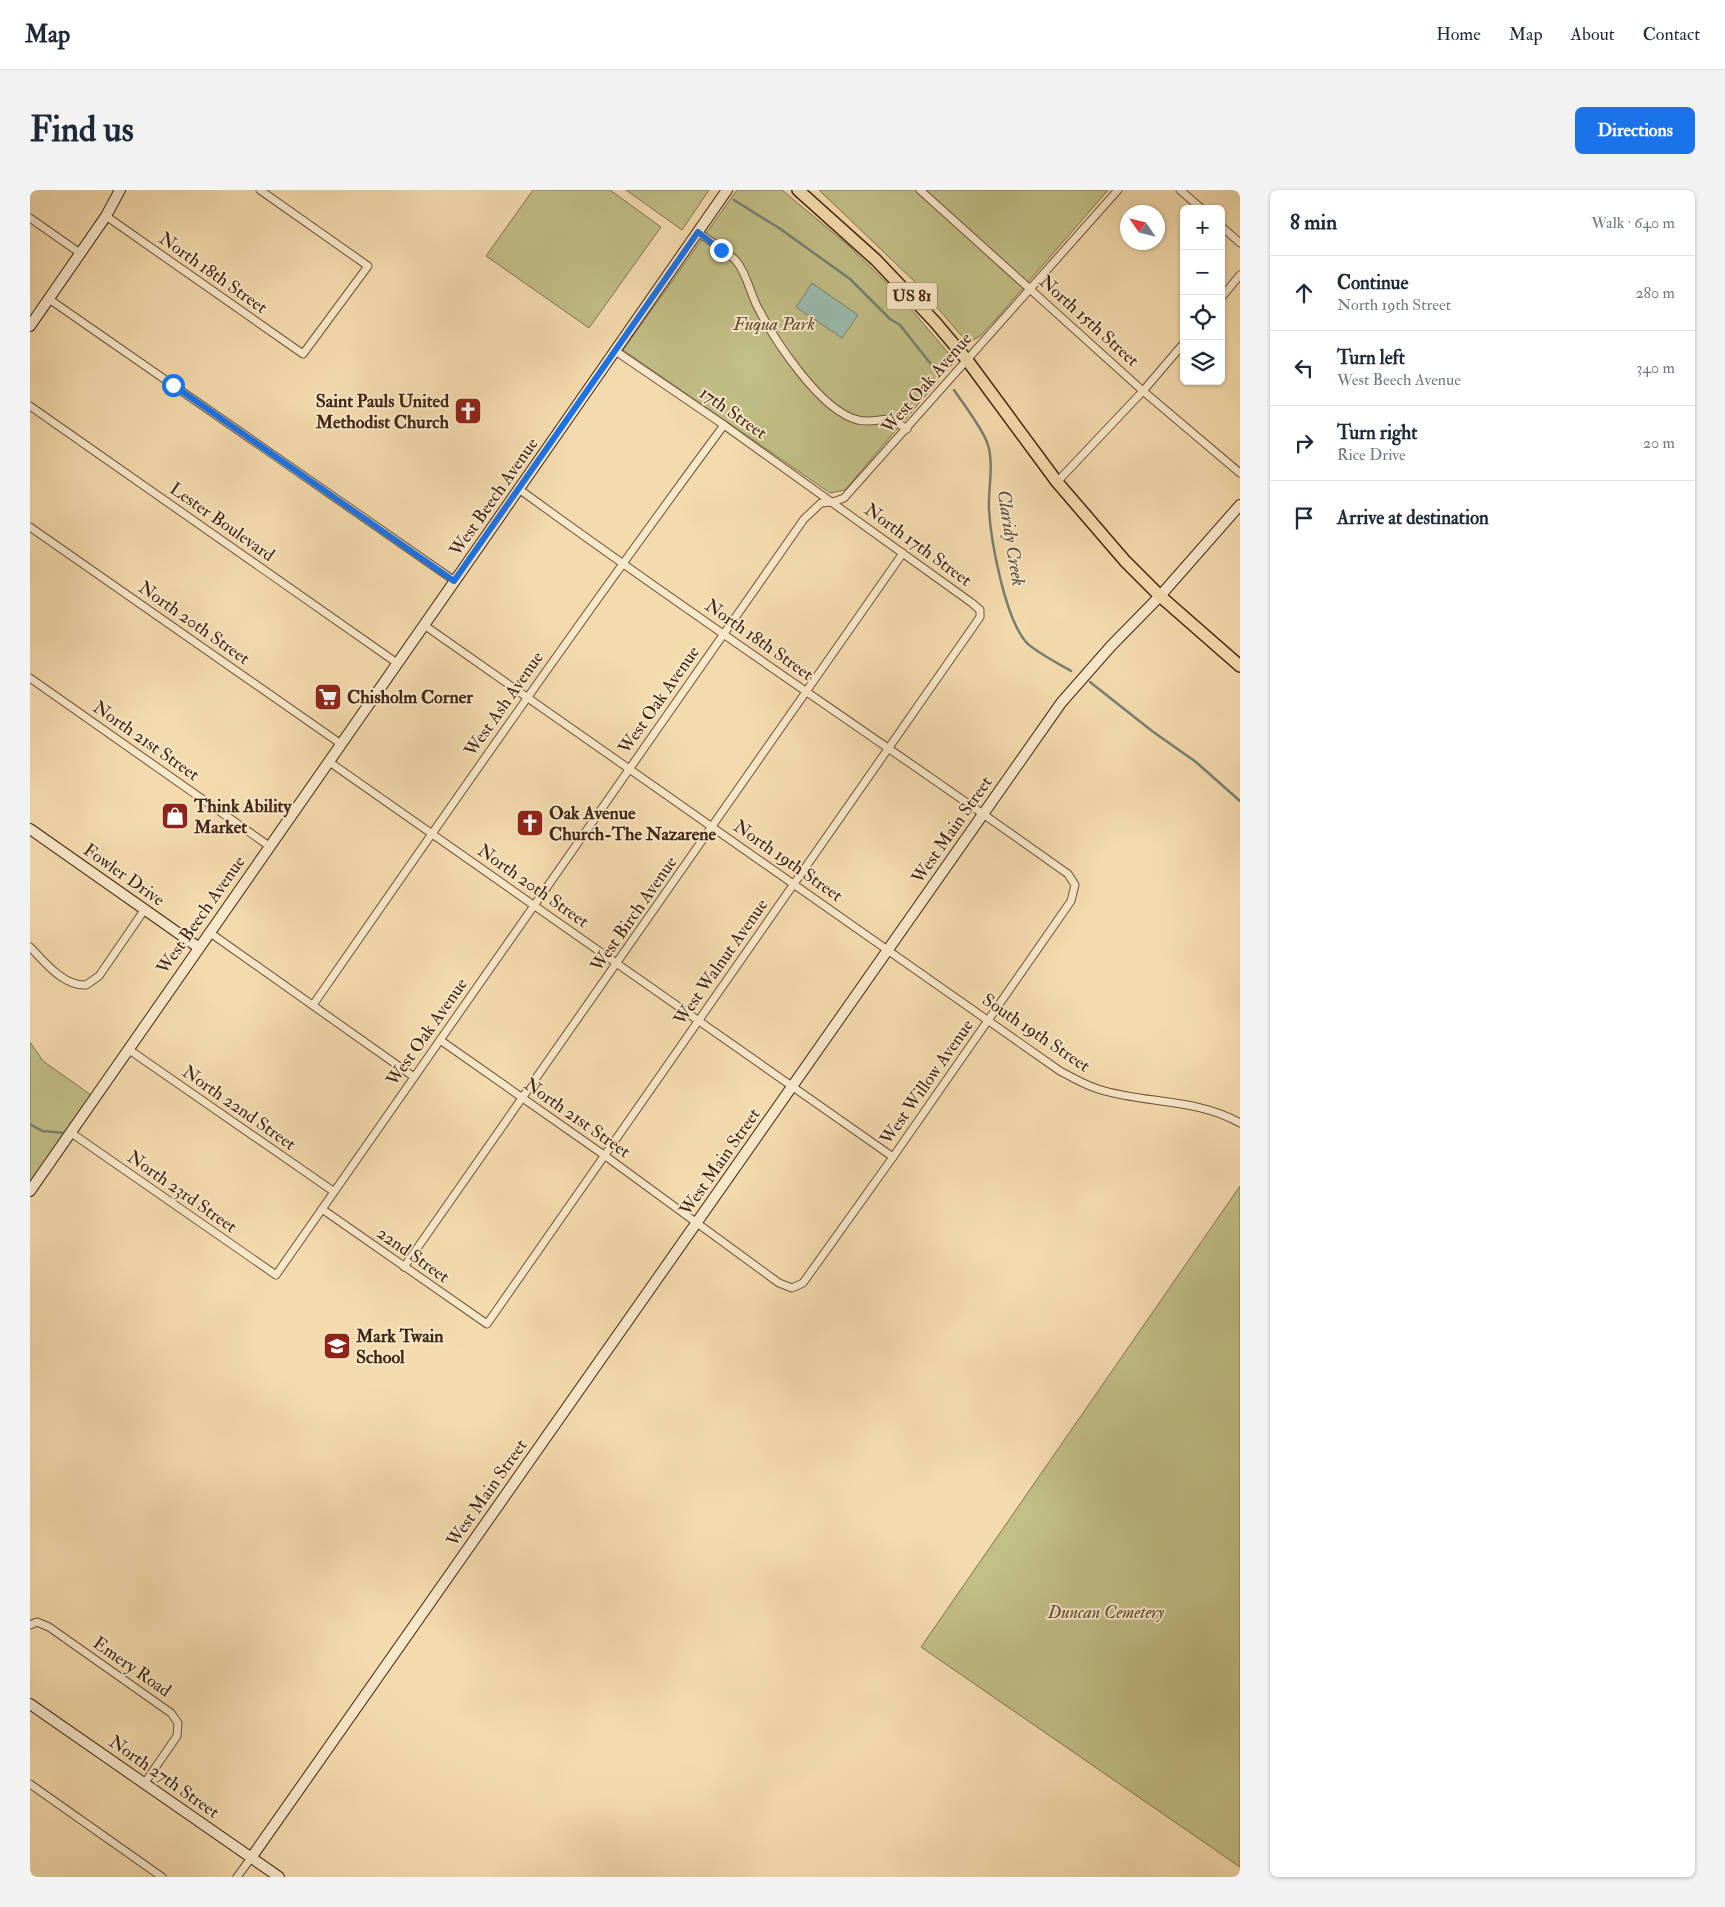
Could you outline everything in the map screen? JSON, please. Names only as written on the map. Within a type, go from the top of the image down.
[{"type":"main road","name":"US 81","points":[[798,190],[852,237],[907,290],[967,360],[1057,482],[1106,539],[1160,596],[1240,666]]},
{"type":"street","points":[[30,326],[106,216],[120,190]]},
{"type":"street","name":"North 18th Street","points":[[106,216],[303,354],[368,266],[260,190]]},
{"type":"street","name":"West Beech Avenue","points":[[30,1191],[198,947],[727,190]]},
{"type":"street","name":"North 15th Street","points":[[920,190],[1143,391],[1240,472]]},
{"type":"street","name":"West Oak Avenue","points":[[276,1275],[804,519],[821,502],[833,502],[844,498],[1118,190]]},
{"type":"street","points":[[1180,190],[1197,205]]},
{"type":"street","points":[[30,218],[80,253]]},
{"type":"street","points":[[1225,230],[1240,243]]},
{"type":"street","points":[[698,232],[737,262],[773,334],[798,370],[815,390],[832,405],[857,420],[892,419],[906,429]]},
{"type":"street","points":[[1223,295],[1240,275]]},
{"type":"street","points":[[49,299],[454,581]]},
{"type":"street","points":[[1057,482],[1143,391],[1180,348]]},
{"type":"street","name":"17th Street","points":[[614,350],[833,502]]},
{"type":"street","name":"Lester Boulevard","points":[[30,406],[397,664]]},
{"type":"street","name":"West Ash Avenue","points":[[313,1005],[527,698],[724,425]]},
{"type":"street","name":"North 18th Street","points":[[519,489],[622,564],[983,813],[1068,874],[1075,885]]},
{"type":"street","name":"North 17th Street","points":[[833,502],[972,603],[980,610],[980,617]]},
{"type":"street","name":"West Main Street","points":[[251,1858],[1061,703],[1111,646],[1160,596],[1240,505]]},
{"type":"street","name":"North 20th Street","points":[[30,526],[341,744]]},
{"type":"street","name":"West Birch Avenue","points":[[404,1267],[713,828],[903,553]]},
{"type":"street","name":"West Walnut Avenue","points":[[487,1324],[980,617]]},
{"type":"street","name":"North 19th Street","points":[[424,625],[889,950]]},
{"type":"street","name":"North 21st Street","points":[[30,678],[269,846]]},
{"type":"street","name":"North 20th Street","points":[[328,761],[893,1157]]},
{"type":"street","name":"Fowler Drive","points":[[30,829],[198,947]]},
{"type":"street","name":"West Willow Avenue","points":[[792,1288],[803,1283],[893,1157],[1071,901],[1075,885]]},
{"type":"street","points":[[30,947],[50,968],[66,980],[72,984],[86,985],[99,976],[145,909]]},
{"type":"street","points":[[209,932],[414,1077]]},
{"type":"street","name":"South 19th Street","points":[[889,950],[1060,1071],[1081,1082],[1122,1095],[1202,1108],[1240,1123]]},
{"type":"street","name":"North 21st Street","points":[[440,1040],[604,1155],[780,1283],[792,1288]]},
{"type":"street","name":"North 22nd Street","points":[[128,1049],[333,1191]]},
{"type":"street","name":"North 23rd Street","points":[[70,1132],[276,1275]]},
{"type":"street","name":"22nd Street","points":[[322,1209],[487,1324]]},
{"type":"street","name":"Emery Road","points":[[30,1625],[37,1622],[49,1627],[171,1712],[178,1723],[177,1736],[144,1784]]},
{"type":"street","name":"North 27th Street","points":[[30,1704],[279,1877]]},
{"type":"street","points":[[30,1784],[162,1877]]},
{"type":"street","points":[[238,1877],[251,1858]]},
{"type":"green space","points":[[533,190],[610,190],[661,227],[589,328],[486,256]]},
{"type":"green space","points":[[626,190],[709,190],[682,230]]},
{"type":"green space","name":"Fuqua Park","points":[[737,190],[782,190],[849,246],[899,295],[955,361],[845,490],[830,493],[623,350]]},
{"type":"green space","points":[[819,190],[1108,190],[997,318],[980,336],[968,343],[914,281]]},
{"type":"green space","points":[[30,1042],[43,1061],[91,1095],[30,1182]]},
{"type":"green space","name":"Duncan Cemetery","points":[[1240,1186],[1240,1867],[921,1647]]},
{"type":"shaded area","points":[[812,283],[858,315],[842,338],[796,307]]},
{"type":"waterway","name":"Claridy Creek","points":[[734,200],[779,228],[850,279],[890,319],[900,325],[938,373]]},
{"type":"waterway","name":"Claridy Creek","points":[[954,390],[978,425],[988,445],[991,461],[990,524],[1000,579],[1018,631],[1030,646],[1071,671]]},
{"type":"waterway","name":"Claridy Creek","points":[[1090,682],[1152,731],[1196,762],[1240,801]]},
{"type":"waterway","points":[[30,1124],[42,1131],[65,1133]]},
{"type":"place","name":"Saint Pauls United Methodist Church","points":[[468,411]]},
{"type":"place","name":"Chisholm Corner","points":[[328,697]]},
{"type":"place","name":"Think Ability Market","points":[[175,816]]},
{"type":"place","name":"Oak Avenue Church-The Nazarene","points":[[530,823]]},
{"type":"place","name":"Mark Twain School","points":[[337,1346]]},
{"type":"route","points":[[173,385],[454,581],[698,232],[721,250]]}]
